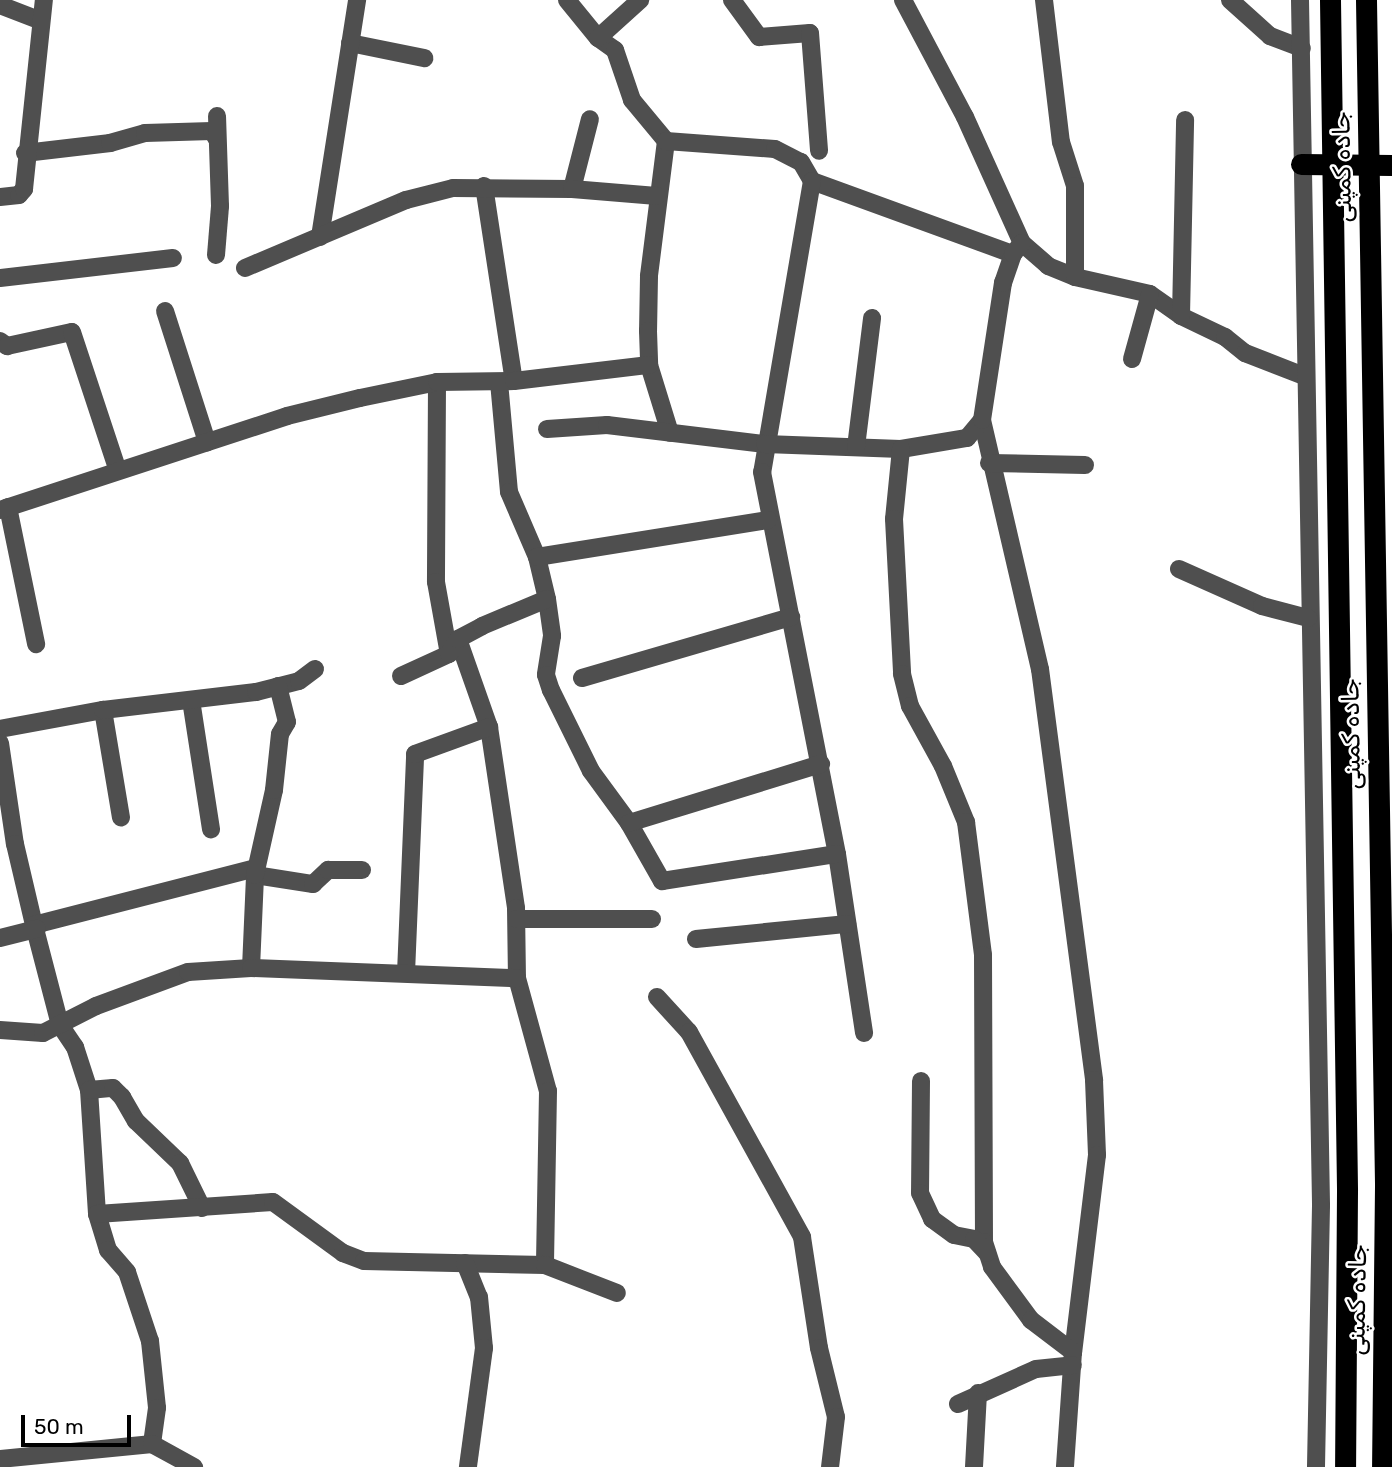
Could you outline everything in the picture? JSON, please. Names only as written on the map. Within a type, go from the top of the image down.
[{"type":"highway","name":"جاده کمپنی","points":[[1330,0],[1347,1191],[1345,1467]]},
{"type":"highway","name":"جاده کمپنی","points":[[1366,0],[1385,1186],[1382,1467]]},
{"type":"highway","points":[[1301,164],[1392,164]]},
{"type":"street","points":[[0,197],[19,195],[24,189],[25,153],[44,0]]},
{"type":"street","points":[[320,237],[357,0]]},
{"type":"street","points":[[567,0],[598,38],[615,50],[632,100],[666,141],[775,149],[801,162],[812,181],[792,279],[773,421],[765,444],[762,472],[768,520],[791,617],[838,854],[864,1033]]},
{"type":"street","points":[[598,38],[640,0]]},
{"type":"street","points":[[732,0],[760,37],[810,33],[819,151]]},
{"type":"street","points":[[903,0],[965,117],[1018,248],[988,365],[982,420],[989,463],[1040,670],[1094,1080],[1097,1156],[1073,1358],[1065,1467]]},
{"type":"street","points":[[1044,0],[1061,142],[1075,186],[1074,278]]},
{"type":"street","points":[[1230,0],[1270,36],[1302,48]]},
{"type":"street","points":[[1300,0],[1308,618],[1321,1206],[1316,1467]]},
{"type":"street","points":[[0,5],[41,21]]},
{"type":"street","points":[[350,43],[424,58]]},
{"type":"street","points":[[216,256],[217,116]]},
{"type":"street","points":[[572,189],[590,119]]},
{"type":"street","points":[[1181,316],[1185,120]]},
{"type":"street","points":[[25,153],[110,144],[145,133],[212,131],[217,139]]},
{"type":"street","points":[[666,141],[657,195],[649,276],[649,365],[670,433]]},
{"type":"street","points":[[812,181],[1018,248],[1074,278],[1150,294],[1181,316],[1225,337],[1245,353],[1304,376]]},
{"type":"street","points":[[246,268],[406,200],[484,186],[657,195]]},
{"type":"street","points":[[484,186],[507,382],[509,492],[537,557],[547,599],[552,636],[546,675],[591,771],[629,823],[666,883],[838,854]]},
{"type":"street","points":[[0,278],[173,258]]},
{"type":"street","points":[[1132,359],[1150,294]]},
{"type":"street","points":[[166,312],[207,442]]},
{"type":"street","points":[[856,447],[872,318]]},
{"type":"street","points":[[0,341],[7,346],[72,332],[118,471]]},
{"type":"street","points":[[36,644],[4,509],[287,416],[437,382],[507,382],[649,365]]},
{"type":"street","points":[[437,382],[436,582],[453,647],[489,727],[517,919],[517,978],[548,1091],[544,1265]]},
{"type":"street","points":[[547,429],[607,425],[765,444],[901,449],[967,438],[982,420]]},
{"type":"street","points":[[901,449],[894,519],[902,674],[910,706],[943,766],[965,822],[983,955],[984,1242],[988,1254]]},
{"type":"street","points":[[989,463],[1085,465]]},
{"type":"street","points":[[537,557],[768,520]]},
{"type":"street","points":[[1179,569],[1250,601],[1308,618]]},
{"type":"street","points":[[401,676],[547,599]]},
{"type":"street","points":[[582,678],[791,617]]},
{"type":"street","points":[[0,729],[103,710],[278,686],[299,681],[315,669]]},
{"type":"street","points":[[251,968],[255,871],[274,790],[280,734],[287,722],[278,686]]},
{"type":"street","points":[[191,700],[211,829]]},
{"type":"street","points":[[103,710],[121,818]]},
{"type":"street","points":[[406,973],[415,754],[489,727]]},
{"type":"street","points":[[0,743],[15,844],[60,1026],[75,1047],[89,1090],[97,1214],[108,1250],[127,1272],[150,1341],[157,1408],[152,1444]]},
{"type":"street","points":[[629,823],[821,764]]},
{"type":"street","points":[[0,937],[255,871],[313,884],[325,871],[362,870]]},
{"type":"street","points":[[517,919],[652,919]]},
{"type":"street","points":[[696,939],[847,924]]},
{"type":"street","points":[[0,1030],[43,1033],[96,1006],[188,972],[251,968],[517,978]]},
{"type":"street","points":[[657,997],[690,1032],[802,1237],[819,1348],[836,1417],[830,1467]]},
{"type":"street","points":[[921,1081],[920,1193],[932,1219],[954,1235],[974,1239],[988,1254],[1031,1320],[1073,1358]]},
{"type":"street","points":[[89,1090],[113,1088],[122,1097],[136,1121],[180,1163],[202,1208]]},
{"type":"street","points":[[97,1214],[274,1202],[343,1252],[364,1261],[544,1265],[617,1293]]},
{"type":"street","points":[[465,1264],[479,1297],[484,1348],[468,1467]]},
{"type":"street","points":[[958,1404],[1036,1368],[1073,1358]]},
{"type":"street","points":[[974,1467],[978,1393]]},
{"type":"street","points":[[0,1459],[152,1444],[194,1467]]}]
